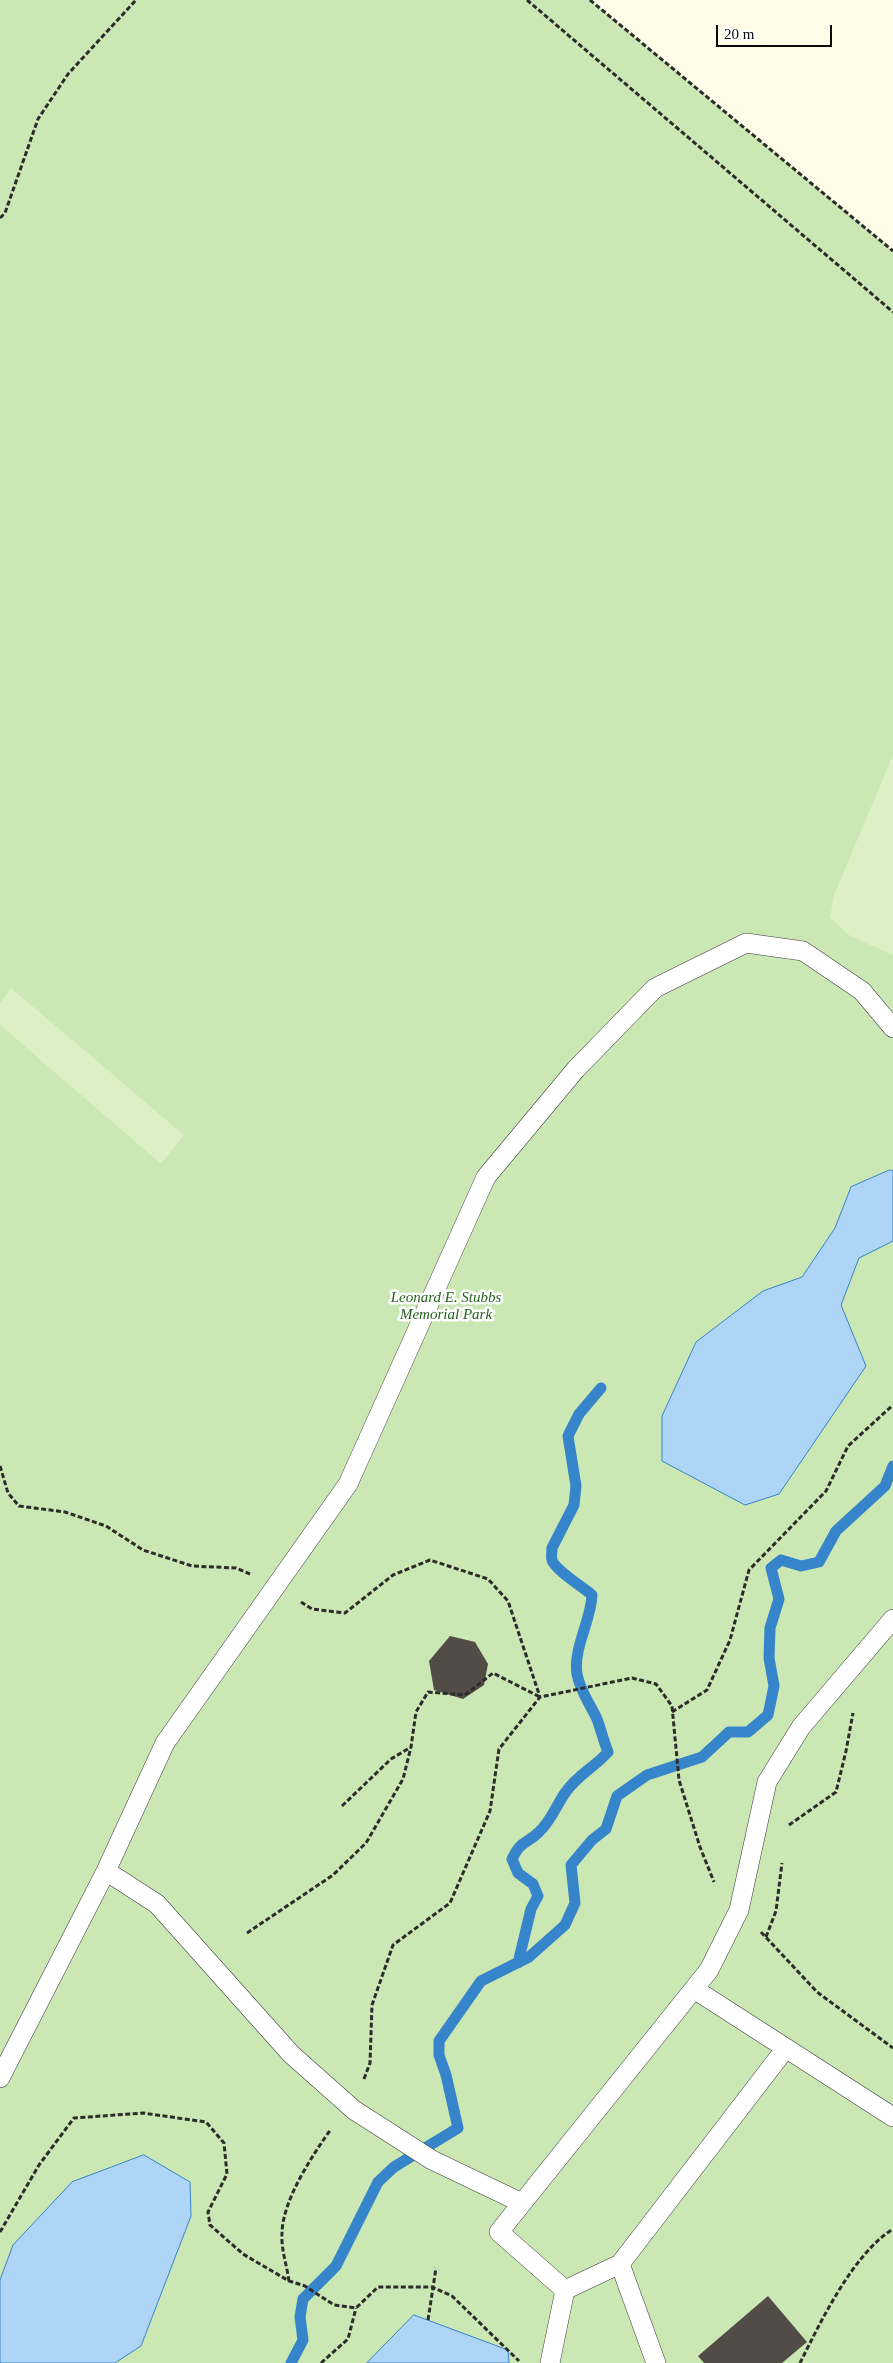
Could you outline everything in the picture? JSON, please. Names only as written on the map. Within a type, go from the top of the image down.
[{"type":"lane","points":[[0,2078],[106,1871],[165,1743],[348,1484],[486,1177],[576,1069],[655,988],[746,943],[803,951],[862,991],[893,1028]]},
{"type":"lane","points":[[565,2290],[499,2232],[709,1970],[740,1910],[767,1782],[801,1727],[893,1619]]},
{"type":"lane","points":[[106,1871],[157,1904],[291,2054],[354,2110],[432,2160],[522,2203]]},
{"type":"lane","points":[[694,1989],[893,2117]]},
{"type":"lane","points":[[565,2290],[620,2264],[786,2048]]},
{"type":"lane","points":[[620,2264],[656,2363]]},
{"type":"lane","points":[[550,2363],[565,2290]]},
{"type":"path","points":[[0,218],[5,213],[38,119],[68,74],[136,0]]},
{"type":"path","points":[[527,0],[893,312]]},
{"type":"path","points":[[590,0],[893,251]]},
{"type":"path","points":[[672,1712],[707,1690],[730,1640],[749,1570],[826,1491],[848,1446],[893,1405]]},
{"type":"path","points":[[247,1932],[333,1875],[366,1842],[403,1778],[411,1747],[416,1712],[428,1692],[465,1695],[493,1673],[540,1697],[632,1678],[656,1684],[672,1706],[679,1780],[700,1847],[718,1890],[740,1910],[817,1992],[893,2048]]},
{"type":"path","points":[[289,2281],[282,2234],[291,2196],[313,2155],[337,2121],[354,2110],[370,2062],[372,2005],[393,1945],[450,1903],[490,1811],[499,1748],[540,1697]]},
{"type":"path","points":[[788,1828],[791,1823],[812,1811],[836,1792],[846,1752],[854,1706]]},
{"type":"path","points":[[342,1806],[392,1759],[411,1747]]},
{"type":"path","points":[[766,1937],[776,1911],[783,1856]]},
{"type":"path","points":[[0,2232],[39,2165],[74,2118],[143,2113],[206,2122],[224,2143],[227,2174],[208,2212],[210,2224],[243,2254],[289,2281],[305,2286],[334,2305],[356,2308]]},
{"type":"path","points":[[800,2363],[818,2328],[860,2259],[893,2229]]},
{"type":"path","points":[[428,2320],[436,2268]]},
{"type":"path","points":[[321,2363],[348,2339],[356,2308],[378,2288],[432,2287],[452,2296],[522,2363]]},
{"type":"green space","name":"Leonard E. Stubbs Memorial Park","points":[[0,0],[590,0],[893,251],[893,2363],[0,2363]]},
{"type":"green space","points":[[893,755],[893,955],[850,936],[830,918],[834,895]]},
{"type":"green space","points":[[11,988],[184,1135],[161,1164],[0,1025],[0,1003]]},
{"type":"water","points":[[890,1170],[893,1171],[893,1241],[859,1258],[841,1305],[866,1366],[779,1494],[745,1505],[662,1461],[662,1416],[696,1342],[763,1291],[802,1277],[835,1228],[851,1187]]},
{"type":"water","points":[[144,2155],[190,2182],[191,2216],[141,2346],[115,2363],[0,2363],[0,2280],[13,2245],[72,2182]]},
{"type":"water","points":[[414,2315],[508,2350],[509,2363],[367,2363]]},
{"type":"building","points":[[450,1636],[475,1642],[488,1664],[484,1685],[463,1699],[434,1690],[429,1661]]},
{"type":"building","points":[[768,2296],[807,2342],[782,2363],[704,2363],[698,2356]]},
{"type":"waterway","points":[[518,1963],[531,1909],[538,1896],[533,1884],[518,1873],[512,1859],[522,1845],[543,1828],[570,1786],[608,1752],[597,1719],[583,1692],[577,1674],[576,1664],[589,1615],[592,1595],[558,1569],[552,1560],[552,1548],[574,1505],[576,1486],[568,1436],[579,1414],[601,1388]]},
{"type":"waterway","points":[[291,2363],[303,2340],[300,2317],[303,2299],[336,2266],[378,2182],[394,2167],[458,2128],[446,2075],[439,2055],[439,2041],[481,1981],[529,1957],[565,1925],[575,1903],[571,1865],[592,1840],[606,1829],[617,1796],[647,1775],[702,1757],[729,1732],[748,1732],[768,1715],[774,1686],[769,1658],[770,1628],[779,1599],[771,1568],[781,1560],[801,1566],[819,1562],[836,1531],[885,1486],[893,1466]]}]
